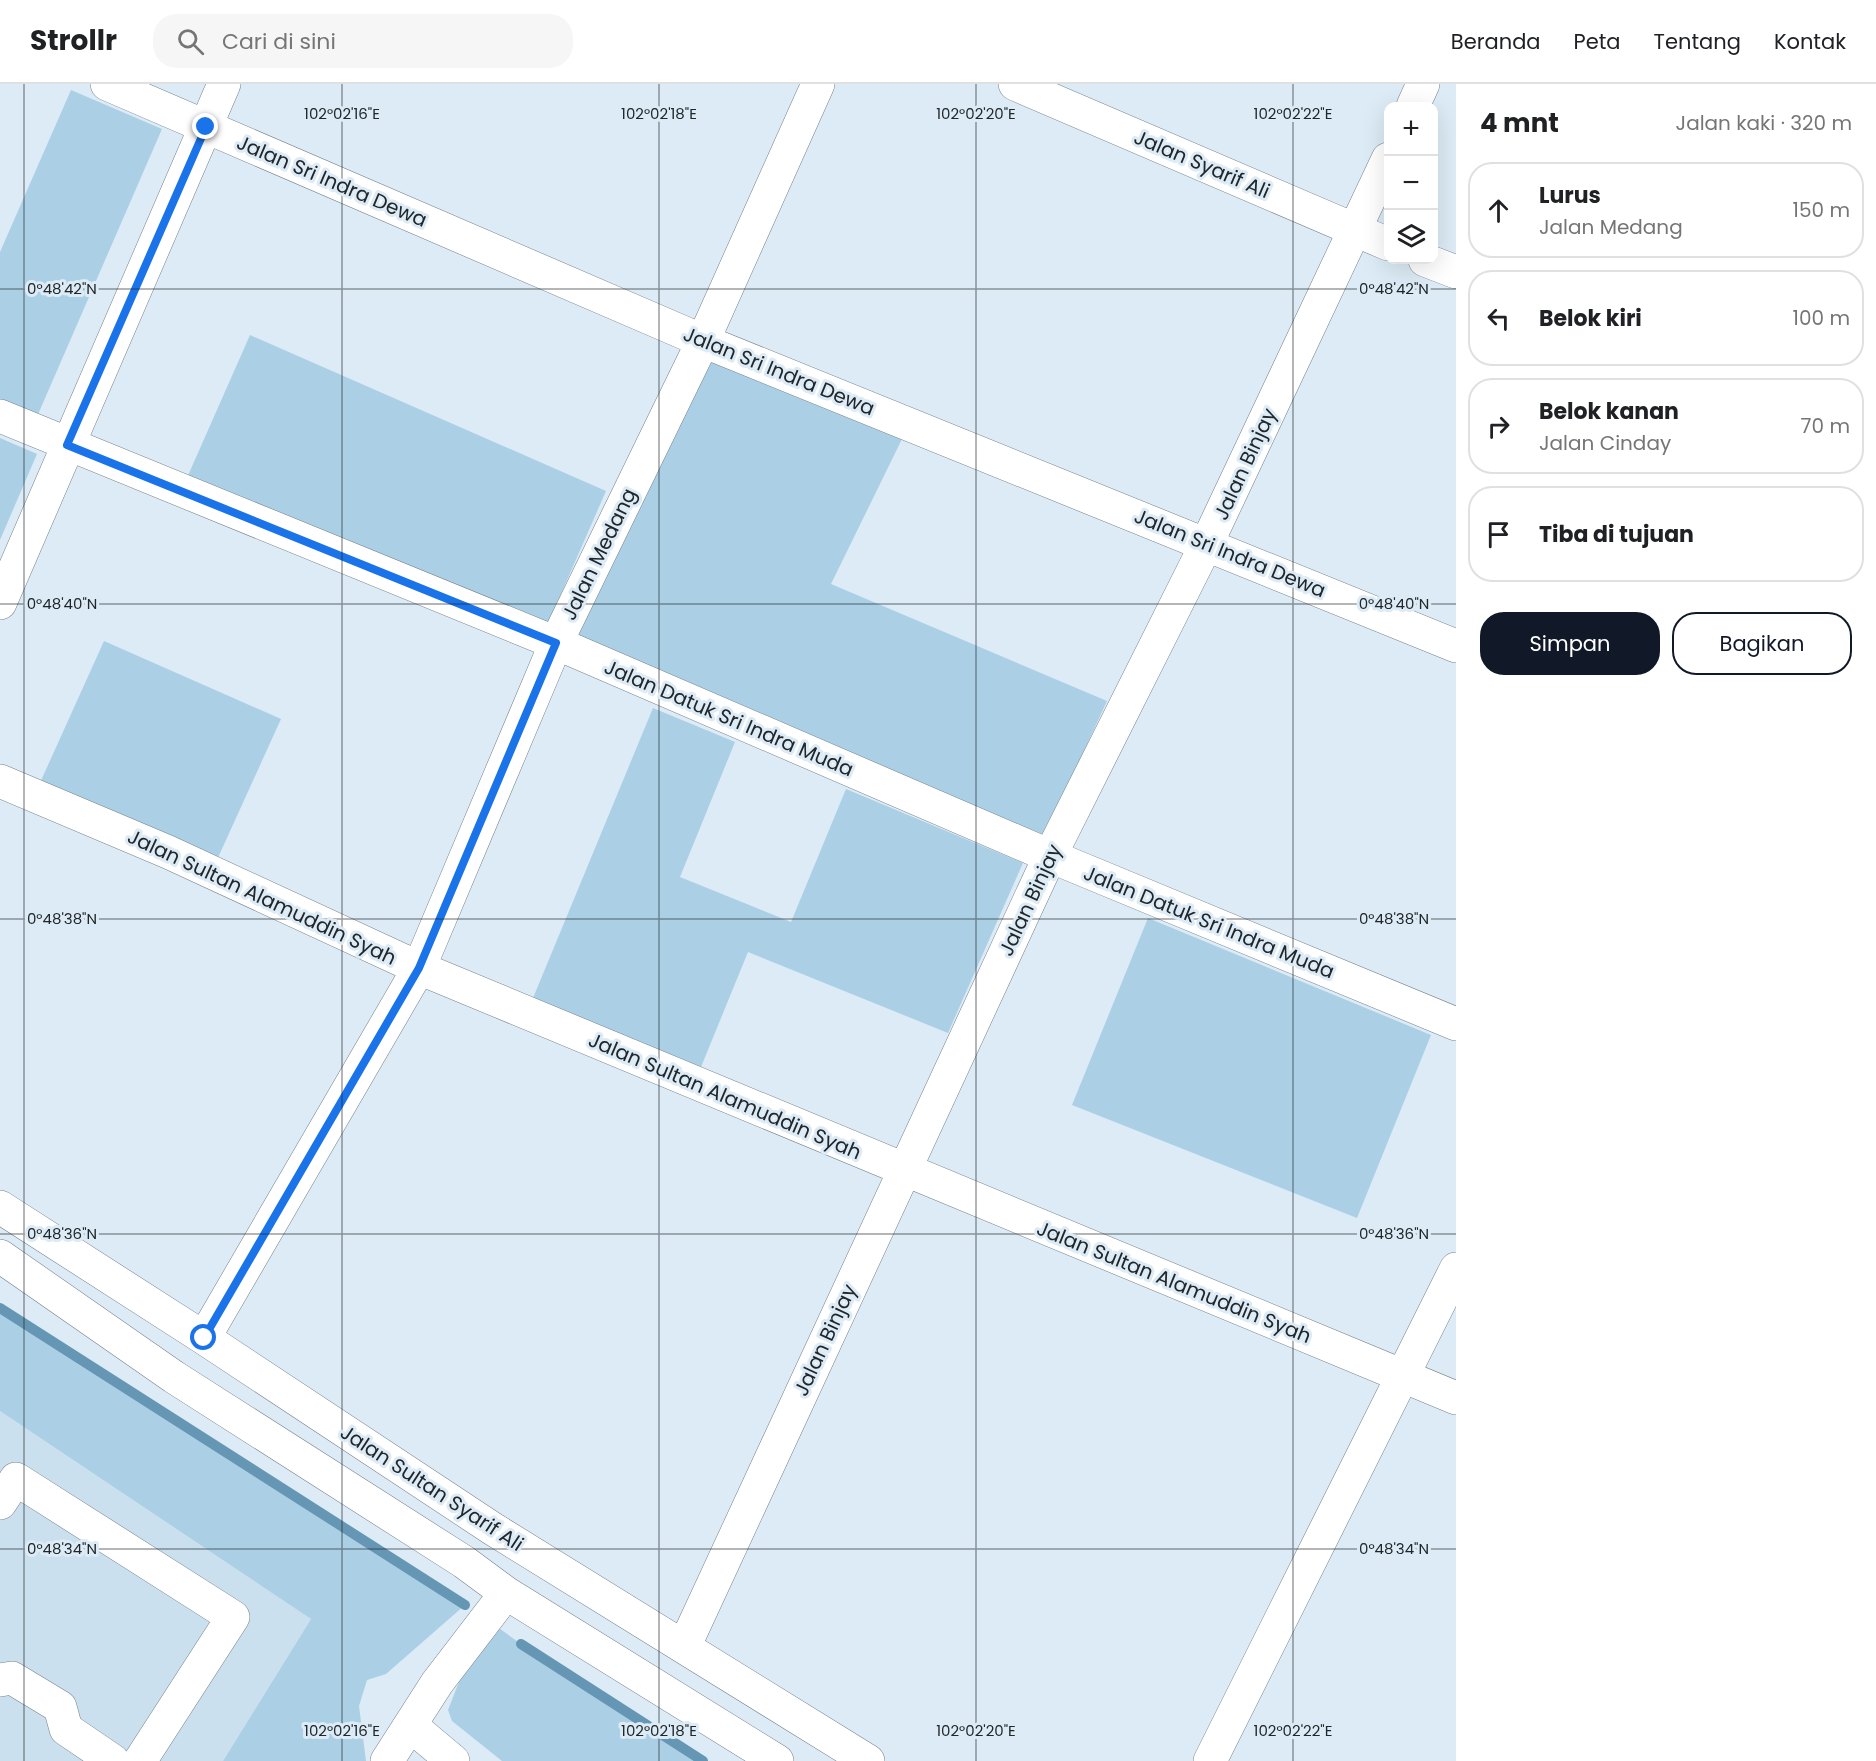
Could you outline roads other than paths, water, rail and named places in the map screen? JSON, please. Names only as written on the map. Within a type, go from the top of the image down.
[{"type":"street","name":"Jalan Sri Indra Dewa","points":[[107,84],[704,341],[1456,645]]},
{"type":"street","points":[[0,603],[224,84]]},
{"type":"street","name":"Jalan Medang","points":[[204,1338],[419,968],[556,643],[704,341],[818,84]]},
{"type":"street","name":"Jalan Syarif Ali","points":[[1015,84],[1384,242]]},
{"type":"street","points":[[1415,102],[1423,84]]},
{"type":"street","name":"Jalan Binjay","points":[[684,1647],[1050,856],[1207,543],[1384,170]]},
{"type":"street","points":[[1435,264],[1456,273]]},
{"type":"street","name":"Jalan Datuk Sri Indra Muda","points":[[0,416],[556,643],[1050,856],[1456,1024]]},
{"type":"street","name":"Jalan Sultan Alamuddin Syah","points":[[0,781],[168,852],[419,968],[903,1171],[1456,1398]]},
{"type":"street","name":"Jalan Sultan Syarif Ali","points":[[0,1207],[494,1529],[868,1761]]},
{"type":"street","points":[[0,1256],[174,1377],[464,1562],[506,1593],[777,1761]]},
{"type":"street","points":[[1210,1761],[1456,1269]]},
{"type":"street","points":[[0,1503],[16,1479],[233,1617],[140,1761]]},
{"type":"street","points":[[464,1562],[494,1529]]},
{"type":"street","points":[[387,1761],[437,1683],[506,1593]]},
{"type":"street","points":[[0,1680],[12,1678],[60,1707],[66,1729],[113,1761]]},
{"type":"street","points":[[410,1725],[453,1761]]},
{"type":"waterway","points":[[0,1308],[465,1605]]},
{"type":"waterway","points":[[521,1644],[703,1761]]}]
